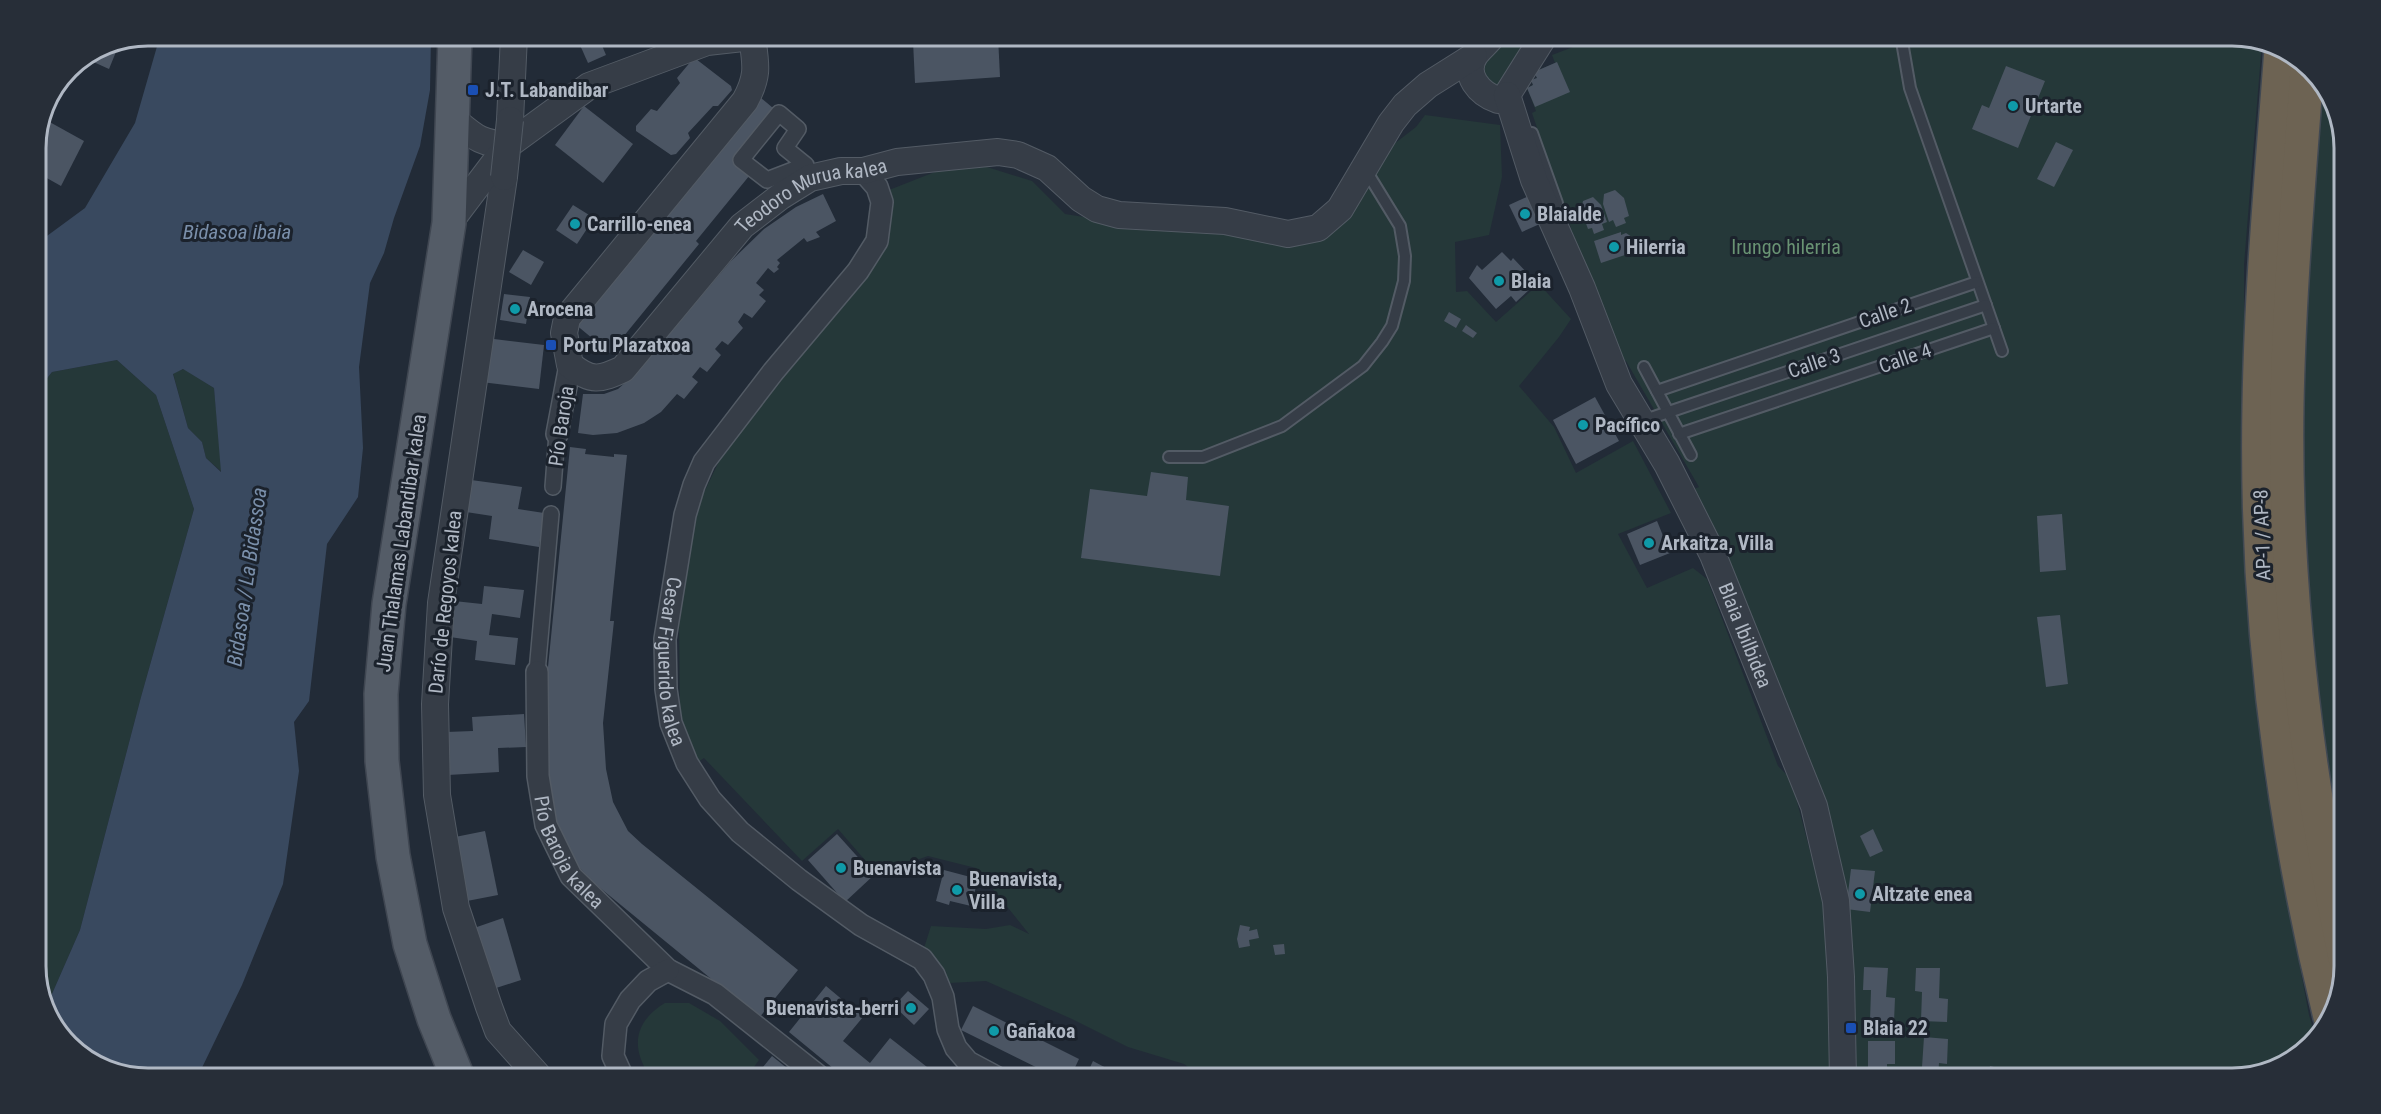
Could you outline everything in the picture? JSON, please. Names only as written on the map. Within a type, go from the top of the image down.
[{"type":"highway","name":"AP-1 / AP-8","points":[[2280,59],[2261,325],[2259,466],[2263,571],[2273,700],[2289,816],[2303,897],[2327,1004]]},
{"type":"highway","name":"AP-1 / AP-8","points":[[2306,78],[2289,326],[2287,407],[2291,568],[2300,684],[2316,810],[2334,902]]},
{"type":"main road","name":"Juan Thalamas Labandibar kalea","points":[[454,1067],[434,1019],[410,944],[391,844],[382,761],[381,694],[389,604],[449,223],[455,46]]},
{"type":"street","points":[[449,223],[509,132],[513,46]]},
{"type":"street","points":[[453,118],[477,138],[489,143],[589,86],[696,46]]},
{"type":"street","points":[[570,365],[564,333],[567,318],[745,100],[754,83],[756,62],[754,46]]},
{"type":"street","name":"Teodoro Murua kalea","points":[[570,365],[583,375],[604,378],[623,369],[742,226],[781,196],[810,178],[841,171],[862,171],[897,162],[998,152],[1018,155],[1040,164],[1096,209],[1119,215],[1225,221],[1288,234],[1317,228],[1340,209],[1391,123],[1405,105],[1428,85],[1474,56],[1483,46]]},
{"type":"street","points":[[1428,85],[1495,95],[1536,46]]},
{"type":"street","name":"Blaia Ibilbidea","points":[[1474,56],[1471,70],[1475,85],[1495,95],[1515,120],[1534,180],[1582,288],[1619,384],[1667,464],[1713,555],[1814,806],[1836,901],[1841,978],[1843,1067]]},
{"type":"street","points":[[779,113],[798,129],[785,148],[806,165],[767,180],[741,160],[779,113]]},
{"type":"street","name":"Darío de Regoyos kalea","points":[[509,132],[441,603],[435,704],[437,795],[456,908],[489,1007],[498,1031],[530,1067]]},
{"type":"street","name":"Cesar Figuerido kalea","points":[[862,171],[877,187],[882,202],[877,241],[858,271],[773,372],[704,462],[694,485],[685,515],[665,639],[666,689],[671,723],[687,763],[710,799],[740,832],[799,880],[861,925],[922,959],[934,975],[943,997],[948,1029],[956,1048],[968,1062],[977,1067]]},
{"type":"street","name":"Pío Baroja","points":[[553,488],[558,434],[570,365]]},
{"type":"street","name":"Pío Baroja kalea","points":[[551,514],[537,672],[538,776],[546,825],[571,876],[668,970],[715,994],[807,1067]]},
{"type":"street","points":[[618,1067],[613,1056],[616,1024],[630,1000],[648,981],[668,970]]},
{"type":"lane","points":[[1903,46],[1910,88],[2002,351]]},
{"type":"lane","points":[[1515,120],[1532,132],[1566,227]]},
{"type":"lane","points":[[1169,457],[1203,457],[1282,426],[1363,366],[1382,342],[1392,326],[1404,281],[1405,256],[1400,226],[1365,168]]},
{"type":"lane","name":"Calle 2","points":[[1657,391],[1977,282]]},
{"type":"lane","name":"Calle 3","points":[[1641,421],[1986,305]]},
{"type":"lane","name":"Calle 4","points":[[1679,434],[1994,328]]},
{"type":"lane","points":[[1644,367],[1691,455]]},
{"type":"green space","points":[[1497,46],[1526,46],[1501,85],[1493,84],[1487,79],[1482,69],[1485,61]]},
{"type":"green space","name":"Irungo hilerria","points":[[1576,46],[2232,46],[2261,51],[2244,265],[2244,532],[2265,781],[2313,1028],[2300,1042],[2278,1057],[2246,1067],[1835,1067],[1836,901],[1689,491],[1699,487],[1626,361],[1617,364],[1532,113],[1536,111],[1527,88],[1533,85],[1531,80],[1537,78],[1534,72],[1555,63],[1552,55]]},
{"type":"green space","points":[[2318,93],[2329,116],[2334,142],[2334,861],[2298,620],[2287,389]]},
{"type":"green space","points":[[1425,115],[1500,125],[1502,177],[1489,235],[1455,242],[1456,292],[1467,291],[1496,322],[1539,284],[1571,319],[1519,386],[1554,427],[1576,473],[1633,441],[1671,513],[1618,534],[1647,588],[1693,568],[1707,579],[1778,766],[1791,779],[1826,912],[1833,1067],[1188,1067],[1128,1047],[986,981],[949,983],[946,972],[924,948],[931,926],[986,929],[1010,925],[1029,934],[976,868],[928,856],[877,874],[838,829],[802,861],[704,758],[695,764],[680,729],[679,615],[693,515],[743,412],[861,246],[884,192],[945,168],[987,167],[1032,181],[1065,214],[1129,224],[1305,237],[1368,164],[1416,127]]},
{"type":"green space","points":[[117,360],[156,395],[194,509],[141,697],[80,930],[51,995],[47,972],[47,378],[52,372]]},
{"type":"green space","points":[[184,369],[214,388],[222,472],[206,458],[202,442],[188,428],[173,373]]},
{"type":"green space","points":[[665,1003],[689,1003],[720,1021],[759,1060],[754,1067],[644,1067],[639,1053],[639,1035],[645,1021]]},
{"type":"water","name":"Bidasoa ibaia","points":[[157,46],[431,46],[430,90],[420,146],[384,253],[370,283],[359,367],[363,448],[358,497],[327,544],[309,701],[294,722],[299,771],[283,884],[242,985],[202,1067],[129,1066],[110,1060],[76,1038],[60,1016],[51,995],[80,930],[141,697],[194,509],[156,395],[117,360],[52,372],[47,378],[47,236],[85,208],[135,123]],"holes":[[[183,369],[214,388],[221,472],[206,458],[202,442],[188,428],[173,374]]]},
{"type":"building","points":[[580,46],[602,46],[606,55],[588,63]]},
{"type":"building","points":[[913,46],[998,46],[1000,77],[915,83]]},
{"type":"building","points":[[116,52],[109,69],[94,62]]},
{"type":"building","points":[[696,59],[731,86],[732,90],[718,106],[713,106],[688,133],[690,138],[676,154],[671,155],[636,131],[636,126],[651,109],[657,111],[680,83],[677,78],[692,60]]},
{"type":"building","points":[[1557,62],[1570,92],[1535,107],[1527,88],[1533,85],[1531,80],[1537,78],[1534,72]]},
{"type":"building","name":"Urtarte","points":[[2006,66],[2045,81],[2018,148],[1972,129],[1982,105],[1989,108]]},
{"type":"building","points":[[761,98],[779,113],[741,160],[754,170],[696,241],[699,244],[610,353],[575,324]]},
{"type":"building","points":[[584,106],[633,144],[603,183],[555,145]]},
{"type":"building","points":[[50,122],[84,141],[61,186],[47,178],[47,142]]},
{"type":"building","points":[[2056,142],[2073,150],[2054,187],[2037,179]]},
{"type":"building","points":[[1615,190],[1624,198],[1629,216],[1624,218],[1626,223],[1616,227],[1613,220],[1609,222],[1603,204],[1604,194]]},
{"type":"building","points":[[823,194],[836,221],[816,232],[820,237],[807,242],[804,238],[777,260],[780,263],[777,267],[779,269],[774,273],[768,268],[756,283],[764,290],[759,295],[766,301],[752,318],[744,313],[738,322],[743,328],[728,345],[722,341],[715,349],[721,355],[707,372],[700,367],[692,377],[698,382],[684,399],[677,394],[661,412],[644,423],[617,433],[593,435],[578,433],[583,394],[604,394],[618,389],[637,372],[731,261],[764,229],[796,207]]},
{"type":"building","name":"Blaialde","points":[[1529,196],[1542,223],[1522,232],[1509,205]]},
{"type":"building","points":[[1593,197],[1601,205],[1607,222],[1602,224],[1604,230],[1594,234],[1592,228],[1588,229],[1581,210],[1583,201]]},
{"type":"building","name":"Carrillo-enea","points":[[573,205],[594,218],[577,244],[556,230]]},
{"type":"building","name":"Hilerria","points":[[1621,232],[1621,235],[1626,233],[1632,237],[1634,244],[1631,250],[1627,251],[1628,254],[1601,263],[1594,241]]},
{"type":"building","points":[[523,250],[544,262],[531,285],[509,272]]},
{"type":"building","name":"Blaia","points":[[1502,252],[1511,261],[1513,258],[1531,277],[1523,284],[1529,290],[1516,302],[1511,296],[1496,309],[1469,278],[1477,265],[1482,270]]},
{"type":"building","name":"Arocena","points":[[504,294],[530,297],[526,324],[500,320]]},
{"type":"building","points":[[1449,312],[1461,319],[1456,328],[1444,321]]},
{"type":"building","points":[[1466,325],[1477,333],[1473,338],[1462,331]]},
{"type":"building","points":[[486,338],[544,345],[539,389],[481,382]]},
{"type":"building","name":"Pacífico","points":[[1595,397],[1619,441],[1576,464],[1553,420]]},
{"type":"building","points":[[570,447],[586,449],[585,454],[614,457],[614,454],[627,455],[610,621],[614,621],[603,723],[606,769],[613,802],[628,831],[642,844],[798,970],[759,1018],[594,883],[575,863],[552,813],[543,717]]},
{"type":"building","points":[[1151,472],[1188,477],[1186,500],[1229,506],[1220,576],[1081,558],[1090,489],[1147,496]]},
{"type":"building","points":[[471,480],[522,487],[518,509],[544,513],[539,547],[489,539],[492,516],[466,512]]},
{"type":"building","points":[[2062,514],[2066,570],[2040,572],[2037,516]]},
{"type":"building","name":"Arkaitza, Villa","points":[[1657,521],[1670,553],[1640,565],[1627,534]]},
{"type":"building","points":[[484,586],[524,590],[520,618],[492,614],[489,635],[518,638],[515,665],[475,660],[477,641],[450,637],[454,601],[482,604]]},
{"type":"building","points":[[2060,615],[2068,684],[2046,687],[2037,617]]},
{"type":"building","points":[[524,714],[526,747],[498,748],[499,772],[448,775],[446,732],[473,731],[472,717]]},
{"type":"building","points":[[1873,829],[1883,851],[1870,857],[1860,836]]},
{"type":"building","points":[[485,831],[498,895],[467,901],[455,837]]},
{"type":"building","name":"Buenavista","points":[[837,834],[874,875],[845,902],[808,860]]},
{"type":"building","name":"Altzate enea","points":[[1851,869],[1875,871],[1870,912],[1846,909]]},
{"type":"building","name":"Buenavista, Villa","points":[[944,870],[978,879],[971,906],[950,901],[949,905],[936,901]]},
{"type":"building","points":[[503,918],[521,980],[493,989],[474,928]]},
{"type":"building","points":[[1240,925],[1250,927],[1249,931],[1257,929],[1259,938],[1249,940],[1250,946],[1239,948],[1237,939]]},
{"type":"building","points":[[1284,944],[1285,954],[1275,955],[1273,945]]},
{"type":"building","points":[[1864,967],[1888,968],[1886,997],[1895,998],[1894,1022],[1870,1021],[1871,990],[1863,990]]},
{"type":"building","points":[[1916,968],[1940,968],[1939,998],[1948,999],[1947,1022],[1921,1021],[1922,992],[1915,991]]},
{"type":"building","points":[[826,986],[863,1017],[843,1041],[870,1063],[890,1038],[927,1067],[832,1067],[789,1032]]},
{"type":"building","name":"Buenavista-berri","points":[[908,991],[929,1009],[914,1025],[894,1006]]},
{"type":"building","points":[[973,1006],[1079,1059],[1075,1067],[1036,1067],[961,1030]]},
{"type":"building","points":[[1924,1037],[1948,1039],[1947,1064],[1939,1063],[1939,1067],[1922,1067]]},
{"type":"building","points":[[1868,1041],[1895,1041],[1895,1064],[1887,1064],[1887,1067],[1868,1067]]},
{"type":"building","points":[[772,1056],[786,1067],[763,1067]]},
{"type":"building","points":[[1093,1061],[1104,1067],[1090,1067]]},
{"type":"place","name":"J.T. Labandibar","points":[[473,90]]},
{"type":"place","name":"Urtarte","points":[[2013,106]]},
{"type":"place","name":"Blaialde","points":[[1525,214]]},
{"type":"place","name":"Carrillo-enea","points":[[575,224]]},
{"type":"place","name":"Hilerria","points":[[1614,247]]},
{"type":"place","name":"Blaia","points":[[1499,281]]},
{"type":"place","name":"Arocena","points":[[515,309]]},
{"type":"place","name":"Portu Plazatxoa","points":[[551,345]]},
{"type":"place","name":"Pacífico","points":[[1583,425]]},
{"type":"place","name":"Arkaitza, Villa","points":[[1649,543]]},
{"type":"place","name":"Buenavista","points":[[841,868]]},
{"type":"place","name":"Buenavista, Villa","points":[[957,890]]},
{"type":"place","name":"Altzate enea","points":[[1860,894]]},
{"type":"place","name":"Buenavista-berri","points":[[911,1008]]},
{"type":"place","name":"Blaia 22","points":[[1851,1028]]},
{"type":"place","name":"Gañakoa","points":[[994,1031]]},
{"type":"water label","name":"Bidasoa / La Bidassoa","points":[[247,577]]}]
